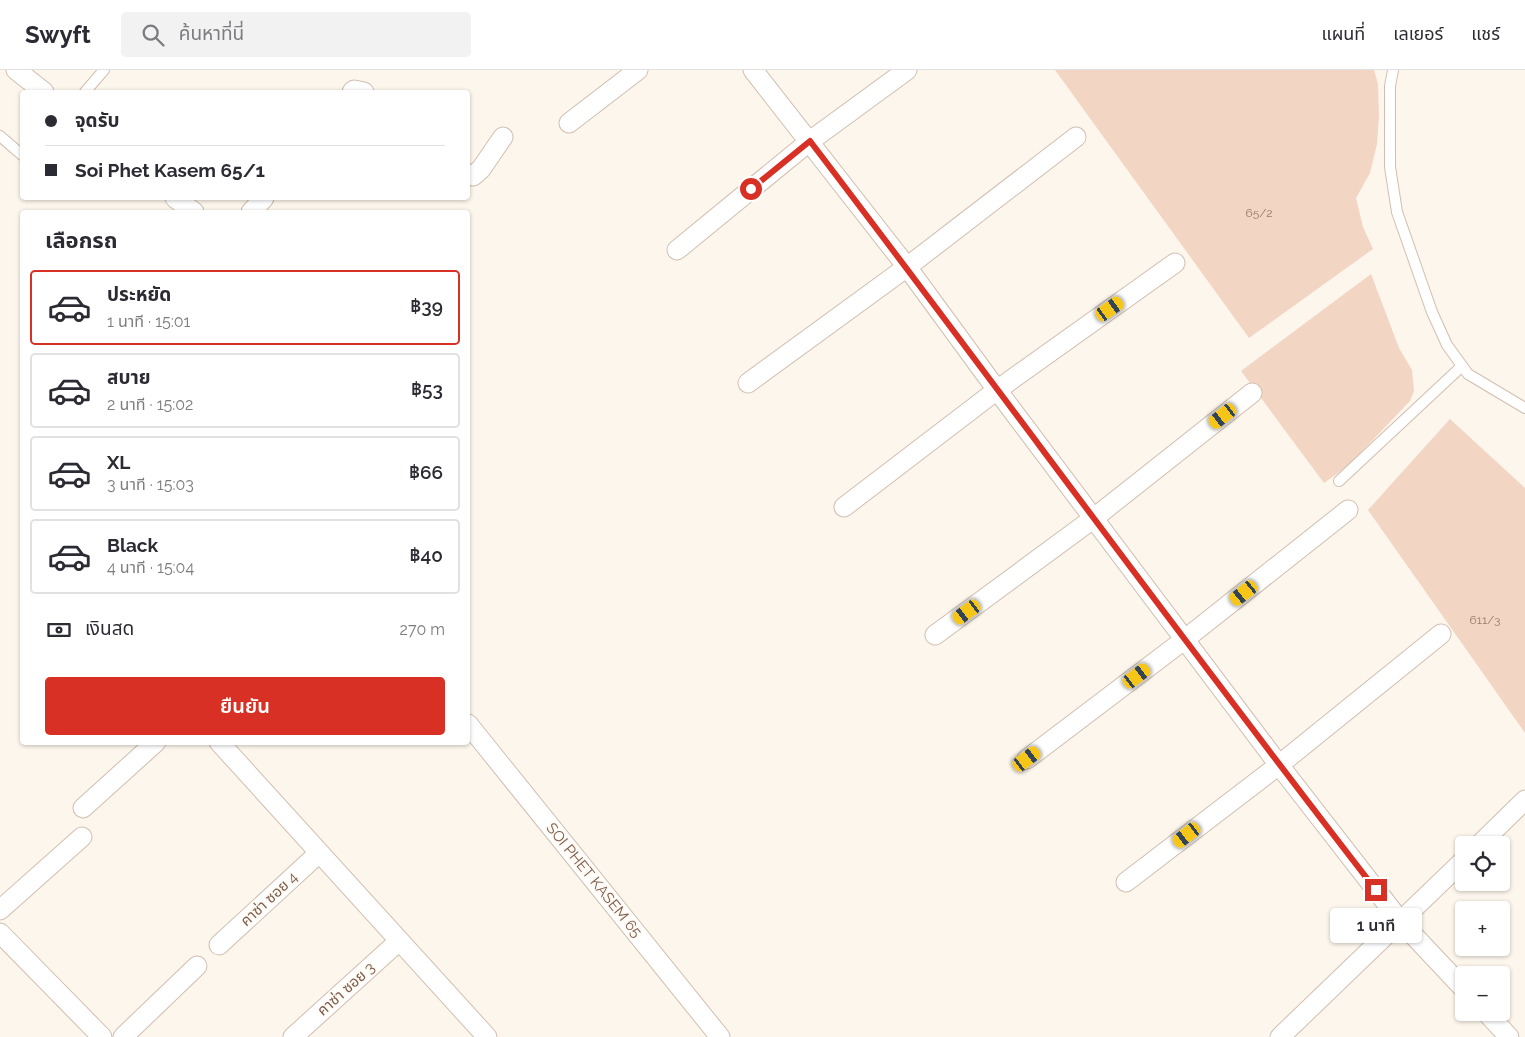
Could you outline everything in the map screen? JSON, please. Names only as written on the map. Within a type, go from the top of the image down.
[{"type":"street","points":[[16,70],[41,90]]},
{"type":"street","points":[[569,123],[638,70]]},
{"type":"street","points":[[752,70],[810,141],[907,267],[996,390],[1279,765],[1401,922],[1455,979]]},
{"type":"street","points":[[677,250],[810,141],[906,70]]},
{"type":"street","points":[[470,175],[473,176],[481,169],[503,137]]},
{"type":"street","points":[[748,384],[907,267],[1076,137]]},
{"type":"street","points":[[178,200],[191,210]]},
{"type":"street","points":[[253,210],[262,200]]},
{"type":"street","points":[[844,507],[996,390],[1176,263]]},
{"type":"street","points":[[935,635],[1094,518],[1252,393]]},
{"type":"street","points":[[1027,759],[1184,640],[1348,510]]},
{"type":"street","points":[[1126,882],[1279,765],[1441,634]]},
{"type":"street","name":"SOI PHET KASEM 65","points":[[470,726],[720,1037]]},
{"type":"street","points":[[83,808],[153,745]]},
{"type":"street","points":[[222,745],[487,1037]]},
{"type":"street","points":[[1488,836],[1525,800]]},
{"type":"street","points":[[0,910],[82,837]]},
{"type":"street","name":"คาซ่า ซอย 4","points":[[219,945],[319,853]]},
{"type":"street","points":[[1280,1037],[1455,869]]},
{"type":"street","points":[[0,933],[102,1037]]},
{"type":"street","name":"คาซ่า ซอย 3","points":[[293,1037],[400,941]]},
{"type":"street","points":[[123,1037],[198,966]]},
{"type":"street","points":[[1494,1021],[1509,1037]]},
{"type":"lane","points":[[87,90],[104,70]]},
{"type":"lane","points":[[1393,70],[1390,86],[1390,167],[1398,212],[1432,312],[1447,345],[1461,366],[1482,384],[1525,408]]},
{"type":"lane","points":[[0,136],[20,153]]},
{"type":"lane","points":[[1340,482],[1461,366]]},
{"type":"building","points":[[1055,70],[1374,70],[1378,84],[1379,115],[1377,144],[1370,173],[1356,198],[1363,227],[1373,249],[1249,338]]},
{"type":"building","points":[[1371,274],[1399,348],[1412,370],[1414,391],[1410,401],[1349,465],[1324,483],[1241,371]]},
{"type":"building","points":[[1450,419],[1525,488],[1525,733],[1368,510]]},
{"type":"route","points":[[751,189],[810,141],[907,267],[996,390],[1184,640],[1376,890]]}]
